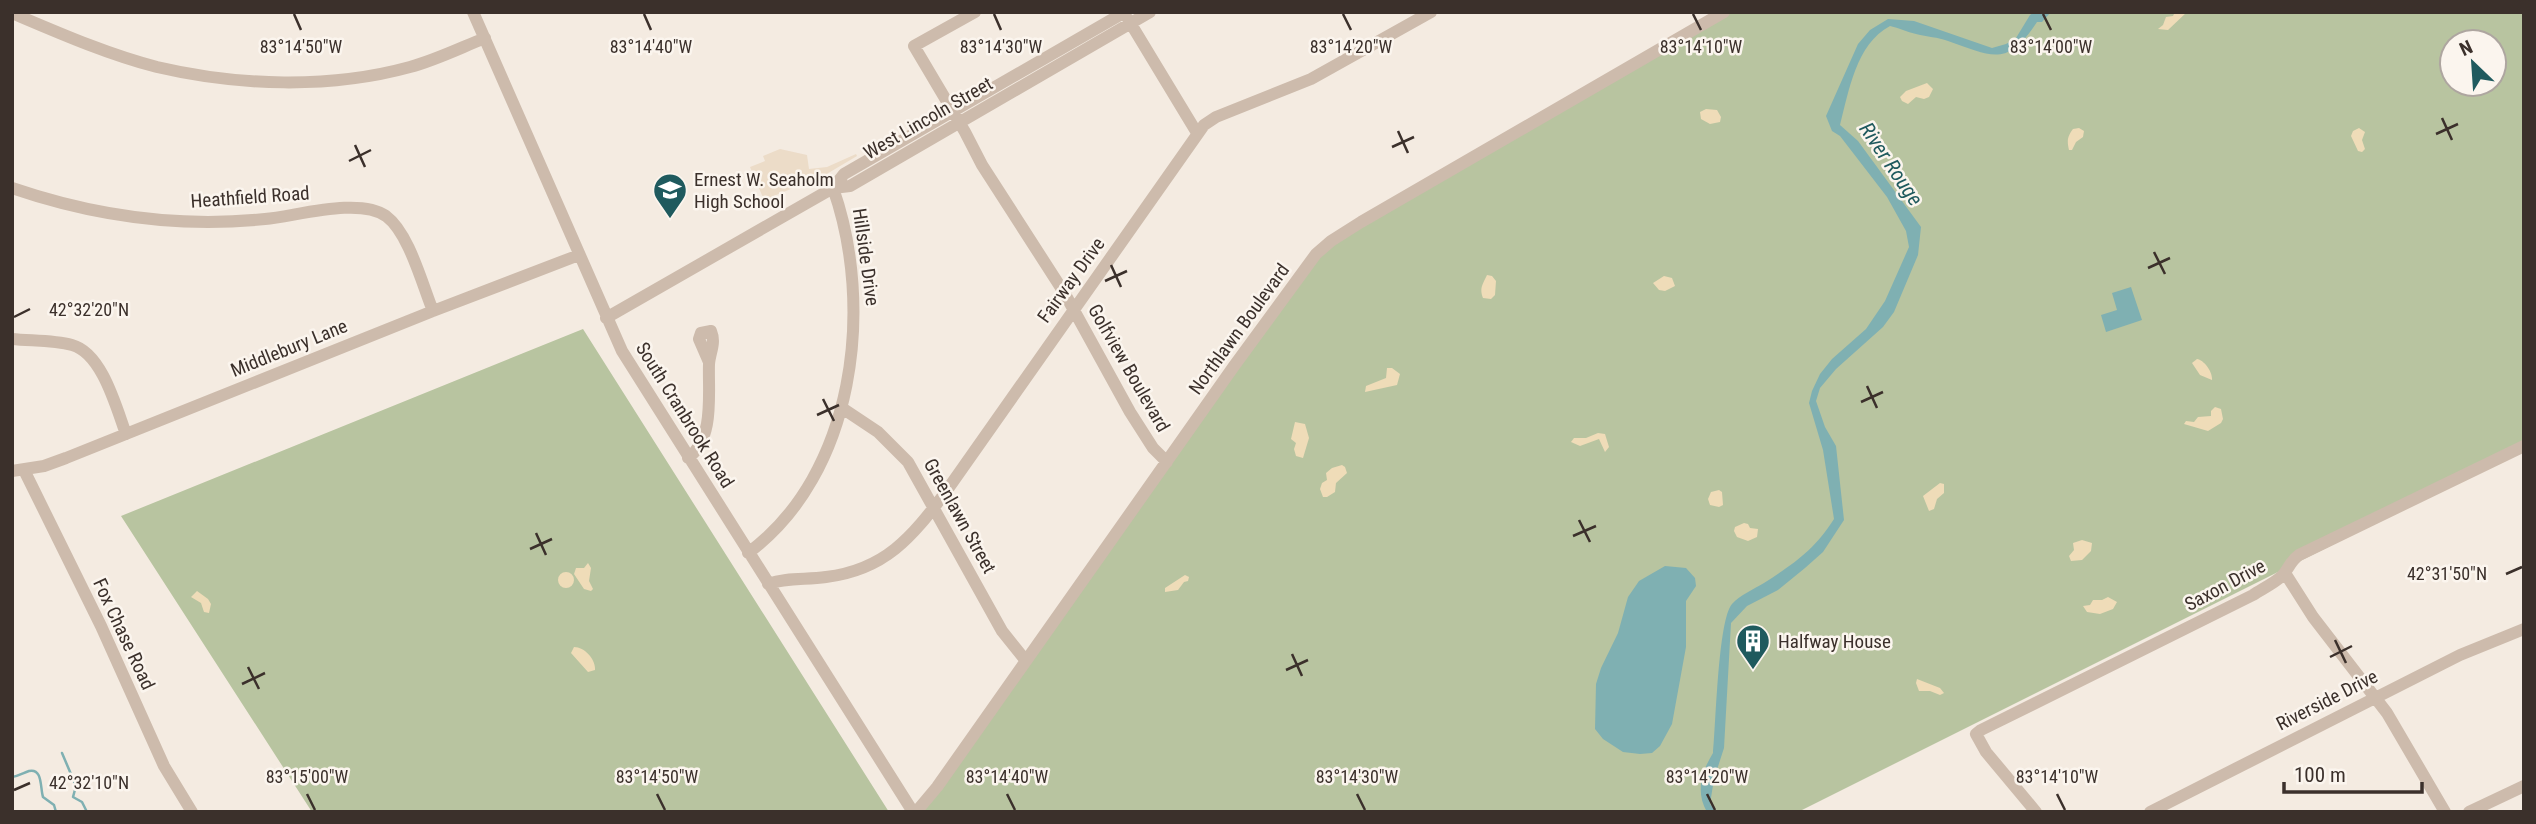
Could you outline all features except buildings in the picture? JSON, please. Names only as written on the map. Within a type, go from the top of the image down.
[{"type":"street","name":"South Cranbrook Road","points":[[473,12],[606,318],[632,369],[914,812]]},
{"type":"street","name":"Golfview Boulevard","points":[[975,12],[914,46],[982,165],[1073,310],[1147,439],[1167,462]]},
{"type":"street","name":"West Lincoln Street","points":[[606,318],[833,188],[844,174],[956,117],[1127,16],[1150,12]]},
{"type":"street","name":"Fairway Drive","points":[[768,584],[785,579],[834,576],[866,567],[900,546],[934,507],[1198,133],[1216,117],[1311,79],[1431,12]]},
{"type":"street","name":"Northlawn Boulevard","points":[[914,812],[937,787],[1242,355],[1323,247],[1361,222],[1724,12]]},
{"type":"street","points":[[12,13],[90,45],[156,66],[189,73],[259,81],[343,79],[381,74],[449,54],[485,38]]},
{"type":"street","points":[[1127,16],[1198,133]]},
{"type":"street","name":"Heathfield Road","points":[[12,188],[130,218],[173,221],[223,223],[339,208],[360,207],[374,210],[393,222],[401,234],[433,311]]},
{"type":"street","name":"Hillside Drive","points":[[748,553],[777,529],[797,502],[829,443],[842,408],[851,362],[855,307],[849,251],[833,188]]},
{"type":"street","name":"Middlebury Lane","points":[[18,471],[66,458],[579,255]]},
{"type":"street","points":[[12,339],[71,345],[90,354],[101,372],[127,434]]},
{"type":"street","points":[[688,458],[700,447],[704,434],[709,407],[709,362]]},
{"type":"street","name":"Greenlawn Street","points":[[842,408],[869,425],[900,453],[934,507],[1002,631],[1026,661]]},
{"type":"street","name":"Saxon Drive","points":[[2036,812],[1986,752],[1976,734],[2276,582],[2293,559],[2300,555],[2524,446]]},
{"type":"street","name":"Fox Chase Road","points":[[18,471],[101,626],[164,766],[192,812]]},
{"type":"street","points":[[2285,573],[2313,617],[2409,747],[2445,812]]},
{"type":"street","name":"Riverside Drive","points":[[2150,812],[2469,650],[2524,629]]},
{"type":"street","points":[[2469,812],[2524,786]]},
{"type":"green space","points":[[1717,12],[2524,12],[2524,449],[1798,812],[919,812],[1318,247]]},
{"type":"green space","points":[[583,329],[889,812],[312,812],[121,516]]},
{"type":"sand","points":[[2175,12],[2187,12],[2168,30],[2158,29],[2166,17],[2173,16]]},
{"type":"sand","points":[[1927,83],[1933,89],[1929,97],[1916,97],[1908,104],[1902,101],[1900,97],[1906,91]]},
{"type":"sand","points":[[1706,109],[1717,110],[1721,117],[1720,122],[1710,124],[1701,119],[1700,112]]},
{"type":"sand","points":[[2359,128],[2365,132],[2362,140],[2365,149],[2362,152],[2358,151],[2351,136],[2353,131]]},
{"type":"sand","points":[[2073,129],[2084,131],[2083,137],[2069,150],[2070,134]]},
{"type":"sand","points":[[1487,275],[1496,281],[1495,295],[1491,299],[1483,298],[1481,291]]},
{"type":"sand","points":[[1664,276],[1672,278],[1675,286],[1665,291],[1659,290],[1653,283]]},
{"type":"sand","points":[[2197,359],[2208,367],[2212,380],[2200,375],[2192,363]]},
{"type":"sand","points":[[1387,368],[1400,374],[1397,385],[1365,392],[1366,386],[1386,378]]},
{"type":"sand","points":[[2215,407],[2221,409],[2223,419],[2208,431],[2184,424],[2186,421],[2194,422],[2198,417],[2211,416]]},
{"type":"sand","points":[[1295,422],[1305,424],[1309,438],[1303,458],[1296,456],[1296,443],[1291,439]]},
{"type":"sand","points":[[1598,433],[1605,434],[1609,447],[1605,452],[1599,439],[1580,446],[1571,442],[1574,438],[1586,438]]},
{"type":"sand","points":[[1342,465],[1347,473],[1336,483],[1335,492],[1323,497],[1320,489],[1322,483],[1327,480],[1326,473]]},
{"type":"sand","points":[[1940,483],[1944,484],[1944,493],[1937,499],[1934,509],[1929,511],[1923,496]]},
{"type":"sand","points":[[1711,492],[1722,492],[1723,505],[1710,505],[1708,499]]},
{"type":"sand","points":[[1744,523],[1750,528],[1758,529],[1757,537],[1748,541],[1737,537],[1735,527]]},
{"type":"sand","points":[[2082,540],[2092,543],[2091,551],[2082,560],[2071,561],[2069,556],[2074,550],[2073,543]]},
{"type":"sand","points":[[588,563],[591,568],[591,591],[584,589],[574,574],[576,568],[584,568]]},
{"type":"sand","points":[[566,572],[572,574],[572,586],[566,588],[560,586],[558,580],[560,574]]},
{"type":"sand","points":[[1185,575],[1189,577],[1188,581],[1178,590],[1165,592],[1165,588]]},
{"type":"sand","points":[[197,591],[211,604],[209,613],[204,612],[201,603],[191,597]]},
{"type":"sand","points":[[2108,597],[2117,602],[2113,609],[2100,614],[2087,612],[2083,606],[2090,605],[2093,600]]},
{"type":"sand","points":[[574,647],[589,655],[595,670],[588,672],[571,653]]},
{"type":"sand","points":[[1917,679],[1940,688],[1944,693],[1940,695],[1919,691]]},
{"type":"shaded area","points":[[780,149],[807,155],[809,169],[827,167],[856,154],[857,156],[825,175],[764,200],[750,167],[765,161],[763,156]]},
{"type":"water","name":"River Rouge","points":[[2034,12],[2051,12],[2042,22],[2037,22],[2017,46],[1998,54],[1988,54],[1890,26],[1869,44],[1856,70],[1840,125],[1858,141],[1921,227],[1918,255],[1894,312],[1883,327],[1836,369],[1820,388],[1816,401],[1825,427],[1836,446],[1844,520],[1823,552],[1778,590],[1747,606],[1731,623],[1724,748],[1714,779],[1710,804],[1717,812],[1707,812],[1701,797],[1701,782],[1713,753],[1721,651],[1727,614],[1739,598],[1803,555],[1834,519],[1823,450],[1809,403],[1812,391],[1820,374],[1832,359],[1866,329],[1885,301],[1909,247],[1906,231],[1887,197],[1840,136],[1832,131],[1826,116],[1858,44],[1870,30],[1888,19],[1914,21],[1992,48],[2016,38]]},
{"type":"water","points":[[2131,287],[2142,320],[2106,332],[2101,315],[2117,310],[2112,293]]},
{"type":"water","points":[[1665,566],[1686,568],[1695,578],[1696,586],[1686,601],[1686,647],[1672,724],[1660,746],[1652,753],[1623,752],[1603,739],[1595,729],[1596,684],[1618,633],[1628,597],[1639,581]]},
{"type":"waterway","points":[[62,753],[76,786],[73,797],[82,802],[87,812]]},
{"type":"waterway","points":[[12,777],[29,771],[37,773],[43,797],[54,805],[56,812]]},
{"type":"place","name":"Ernest W. Seaholm High School","points":[[670,220]]},
{"type":"place","name":"Halfway House","points":[[1753,671]]}]
